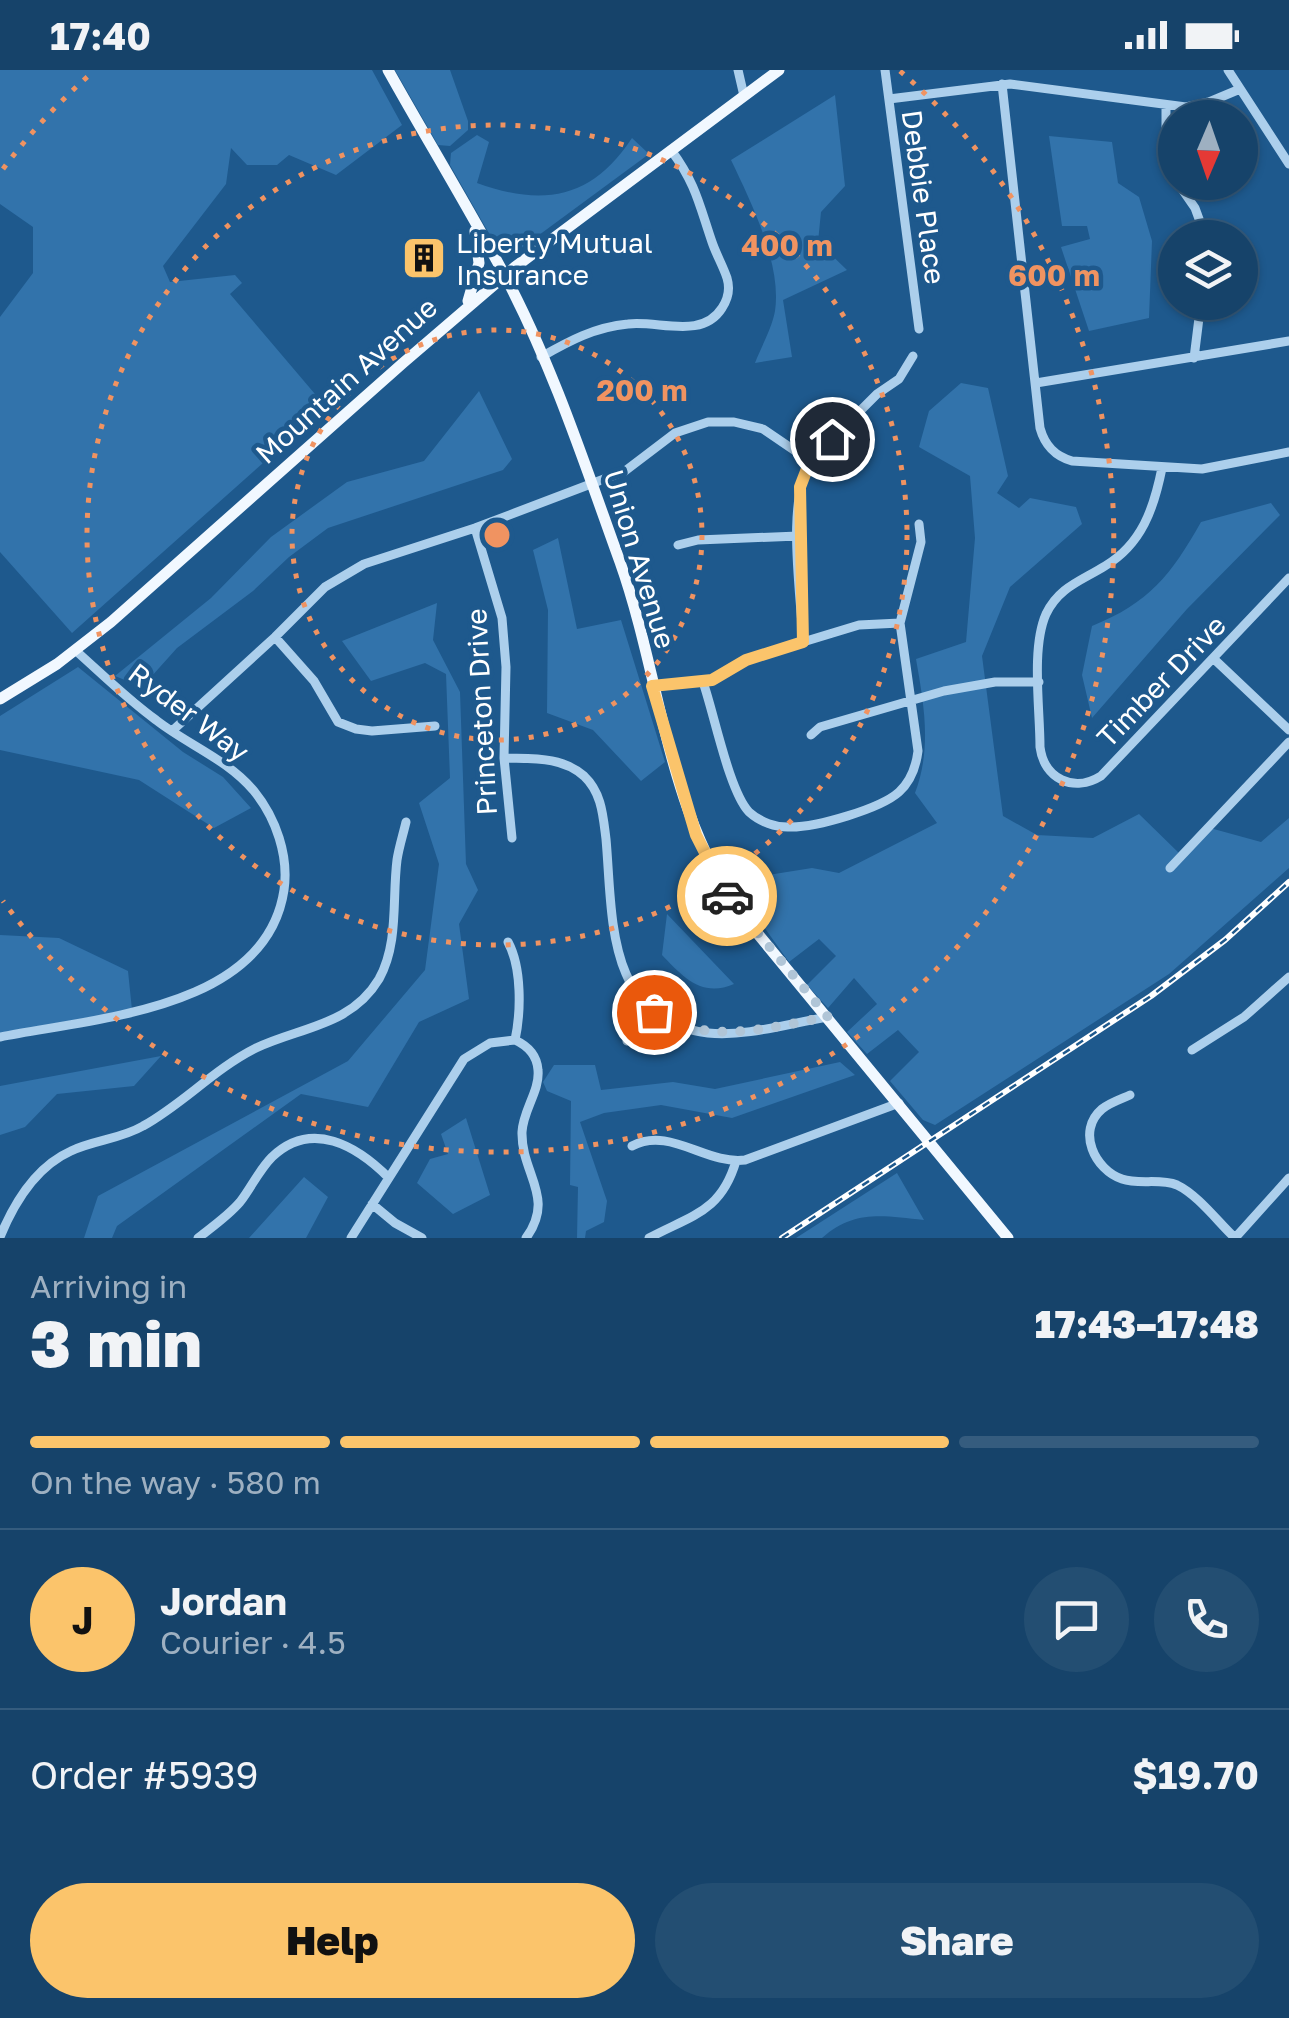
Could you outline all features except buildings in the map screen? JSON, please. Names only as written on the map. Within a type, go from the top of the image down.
[{"type":"main road","name":"Union Avenue","points":[[388,70],[504,276],[592,483],[623,570],[689,817],[710,868],[748,922],[1004,1236]]},
{"type":"main road","name":"Mountain Avenue","points":[[0,699],[76,650],[111,622],[504,276],[779,70]]},
{"type":"main road","points":[[464,309],[474,291],[478,270],[473,222]]},
{"type":"street","points":[[738,70],[744,96]]},
{"type":"street","name":"Debbie Place","points":[[885,70],[920,330]]},
{"type":"street","points":[[1228,70],[1289,164]]},
{"type":"street","points":[[888,98],[1002,84],[1158,105]]},
{"type":"street","points":[[1002,84],[1042,434],[1048,446],[1060,457],[1081,462],[1162,468],[1218,468],[1289,452]]},
{"type":"street","points":[[1211,100],[1240,89]]},
{"type":"street","points":[[541,357],[575,338],[608,327],[643,322],[693,326],[707,322],[723,307],[727,278],[696,188],[671,150]]},
{"type":"street","points":[[1194,358],[1199,320]]},
{"type":"street","points":[[1036,382],[1289,342]]},
{"type":"street","points":[[803,642],[798,536],[800,487],[810,461],[877,394],[898,379],[913,356]]},
{"type":"street","points":[[172,731],[342,574],[364,564],[475,528],[624,471],[675,433],[708,422],[734,422],[763,429],[810,461]]},
{"type":"street","name":"Timber Drive","points":[[1162,468],[1150,513],[1131,544],[1103,568],[1073,582],[1051,606],[1040,636],[1040,747],[1044,763],[1060,780],[1084,784],[1101,776],[1289,578]]},
{"type":"street","points":[[703,682],[740,801],[756,818],[778,827],[802,826],[870,807],[902,790],[914,772],[918,751],[900,622],[921,542],[919,524]]},
{"type":"street","name":"Princeton Drive","points":[[475,528],[502,618],[506,667],[504,758],[512,838]]},
{"type":"street","points":[[678,545],[698,540],[798,536]]},
{"type":"street","points":[[652,686],[703,682],[746,660],[803,642],[860,626],[900,622]]},
{"type":"street","points":[[276,637],[314,681],[338,722],[372,730],[435,726]]},
{"type":"street","name":"Ryder Way","points":[[0,1037],[156,1006],[184,996],[246,962],[271,931],[286,880],[284,853],[269,814],[254,791],[232,770],[172,731],[76,650]]},
{"type":"street","points":[[1214,659],[1289,730]]},
{"type":"street","points":[[811,735],[820,726],[944,691],[996,682],[1039,682]]},
{"type":"street","points":[[1170,868],[1289,742]]},
{"type":"street","points":[[504,758],[561,762],[592,786],[604,818],[618,954],[630,986],[648,1007],[681,1026],[713,1033],[828,1017]]},
{"type":"street","points":[[0,1237],[12,1207],[55,1160],[71,1150],[143,1126],[232,1061],[284,1036],[332,1021],[367,995],[380,977],[391,947],[397,858],[406,822]]},
{"type":"street","points":[[508,942],[513,952],[519,1013],[515,1040]]},
{"type":"street","points":[[1192,1050],[1244,1017],[1289,978]]},
{"type":"street","points":[[627,1040],[648,1007]]},
{"type":"street","points":[[351,1238],[464,1059],[490,1042],[515,1040],[532,1052],[538,1072],[522,1127],[525,1157],[540,1204],[526,1238]]},
{"type":"street","points":[[1130,1095],[1104,1107],[1093,1120],[1090,1135],[1098,1161],[1127,1181],[1176,1185],[1235,1238],[1289,1178]]},
{"type":"street","points":[[632,1146],[642,1140],[656,1140],[736,1161],[900,1104]]},
{"type":"street","points":[[198,1238],[238,1204],[269,1161],[300,1141],[336,1140],[364,1156],[389,1178]]},
{"type":"street","points":[[649,1238],[713,1204],[728,1188],[736,1161]]},
{"type":"street","points":[[372,1204],[422,1238]]},
{"type":"shaded area","points":[[0,70],[372,70],[402,125],[336,175],[289,155],[277,165],[247,165],[231,148],[226,184],[163,266],[170,282],[235,275],[242,283],[230,294],[326,407],[72,633],[0,552],[0,317],[33,273],[33,227],[0,204]]},
{"type":"shaded area","points":[[395,70],[450,70],[468,130],[450,146],[438,145]]},
{"type":"shaded area","points":[[835,95],[845,186],[821,212],[818,242],[847,270],[783,300],[792,357],[755,363],[775,311],[774,273],[763,234],[731,160]]},
{"type":"shaded area","points":[[477,135],[489,142],[477,183],[523,195],[564,192],[583,185],[617,158],[632,138],[649,154],[520,249],[499,251],[450,165],[451,153]]},
{"type":"shaded area","points":[[1049,136],[1112,142],[1118,183],[1139,197],[1152,241],[1149,318],[1089,331],[1061,247],[1090,239],[1087,226],[1062,226]]},
{"type":"shaded area","points":[[961,383],[988,388],[1008,476],[997,493],[1019,508],[1030,498],[1076,507],[1082,524],[1010,587],[982,656],[1003,816],[1037,835],[1093,838],[1139,814],[1182,856],[1210,828],[1261,842],[1289,818],[1289,868],[1169,974],[935,1125],[923,1120],[890,1081],[919,1052],[898,1030],[867,1054],[847,1032],[877,1004],[854,978],[828,1008],[807,985],[836,956],[819,939],[789,962],[731,881],[812,868],[839,873],[937,823],[915,793],[925,743],[916,659],[966,642],[975,538],[970,476],[919,447],[929,411]]},
{"type":"shaded area","points":[[479,391],[512,459],[503,470],[328,528],[177,648],[142,687],[115,676],[211,598],[271,537],[347,482],[424,461]]},
{"type":"shaded area","points":[[1271,503],[1280,515],[1187,609],[1092,718],[1082,675],[1092,626],[1129,608],[1157,585],[1201,522]]},
{"type":"shaded area","points":[[558,538],[577,629],[621,620],[665,762],[641,781],[593,730],[547,713],[548,610],[533,550]]},
{"type":"shaded area","points":[[437,603],[433,640],[460,692],[466,864],[478,890],[459,924],[469,999],[419,1022],[368,1107],[301,1094],[117,1226],[112,1238],[84,1238],[98,1196],[348,1061],[425,970],[439,864],[419,803],[450,778],[446,674],[425,663],[371,681],[342,641]]},
{"type":"shaded area","points":[[78,667],[183,752],[223,777],[251,808],[214,828],[139,780],[0,750],[0,716]]},
{"type":"shaded area","points":[[667,914],[734,984],[703,987],[686,978],[662,955]]},
{"type":"shaded area","points":[[0,935],[59,938],[128,971],[132,1010],[0,1033]]},
{"type":"shaded area","points":[[161,1056],[134,1086],[57,1094],[25,1127],[0,1135],[0,1086]]},
{"type":"shaded area","points":[[840,1062],[855,1075],[732,1118],[661,1105],[604,1113],[580,1122],[607,1201],[604,1222],[586,1231],[585,1238],[577,1238],[578,1187],[570,1185],[571,1101],[547,1091],[543,1082],[554,1065],[595,1065],[601,1090],[673,1082],[715,1089]]},
{"type":"shaded area","points":[[466,1118],[490,1195],[453,1214],[417,1183],[430,1159],[448,1154],[441,1134]]},
{"type":"shaded area","points":[[897,1173],[924,1220],[870,1217],[846,1222],[822,1238],[796,1238]]},
{"type":"shaded area","points":[[304,1177],[328,1197],[306,1238],[249,1238]]},
{"type":"railway","points":[[782,1238],[1151,996],[1225,940],[1289,882]]},
{"type":"way so far","points":[[654,1012],[681,1026],[713,1033],[828,1017],[727,896]]},
{"type":"place","name":"Liberty Mutual Insurance","points":[[424,258]]},
{"type":"route","points":[[727,896],[710,868],[689,817],[652,686],[712,680],[746,660],[803,642],[798,498],[810,461],[832,439]]}]
